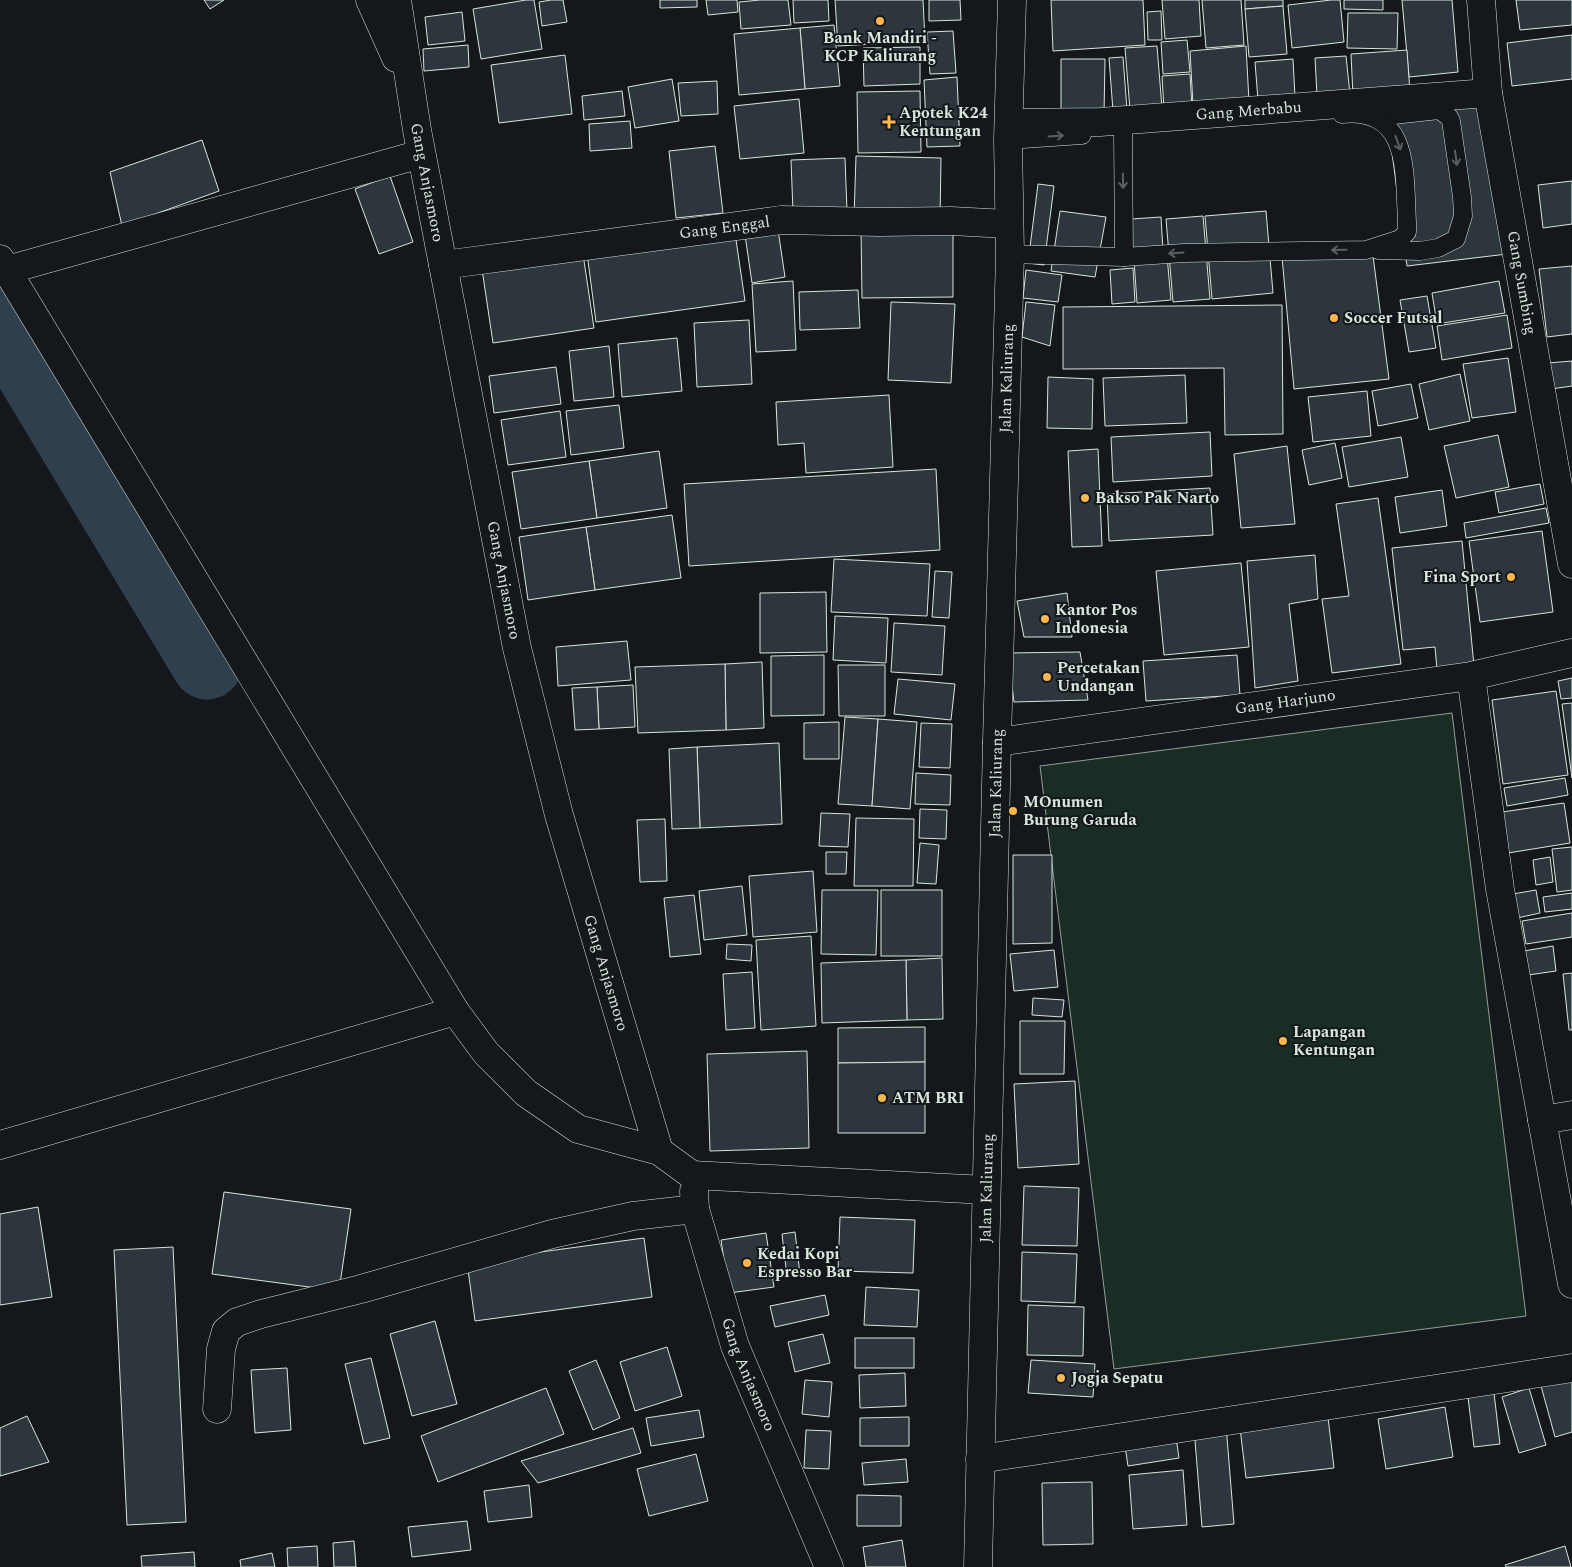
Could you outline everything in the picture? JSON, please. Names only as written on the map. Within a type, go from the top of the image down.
[{"type":"street","points":[[370,0],[411,94]]},
{"type":"street","name":"Gang Anjasmoro","points":[[397,0],[421,154],[517,648],[559,815],[658,1150]]},
{"type":"street","name":"Jalan Kaliurang","points":[[978,1567],[996,742],[1010,254],[1008,224],[1008,131],[1012,0]]},
{"type":"street","name":"Gang Sumbing","points":[[1481,0],[1488,94],[1572,564]]},
{"type":"street","name":"Gang Merbabu","points":[[1008,131],[1100,122],[1488,94]]},
{"type":"street","points":[[421,154],[2,267],[455,1011],[486,1053],[526,1093],[578,1129],[658,1150],[692,1175],[986,1190]]},
{"type":"street","name":"Gang Enggal","points":[[443,265],[781,220],[951,221],[1008,224]]},
{"type":"street","name":"Gang Harjuno","points":[[996,742],[1471,676],[1572,653]]},
{"type":"street","points":[[1471,676],[1500,889],[1572,1284]]},
{"type":"street","points":[[0,1145],[455,1011]]},
{"type":"street","points":[[1542,1120],[1572,1115]]},
{"type":"street","name":"Gang Anjasmoro","points":[[692,1175],[695,1209],[735,1346],[828,1567]]},
{"type":"street","points":[[218,1409],[221,1349],[226,1331],[238,1322],[552,1234],[633,1216],[695,1209]]},
{"type":"street","points":[[980,1459],[1572,1368]]},
{"type":"lane","points":[[1008,131],[1123,132],[1171,130],[1352,114],[1375,117],[1440,110],[1449,117],[1451,122],[1463,216],[1456,239],[1438,248],[1420,251],[1184,253],[1124,257],[1010,254]]},
{"type":"lane","points":[[1366,250],[1400,238],[1407,232],[1403,157],[1394,134],[1381,120],[1375,117]]},
{"type":"lane","points":[[1123,132],[1124,257]]},
{"type":"green space","name":"Lapangan Kentungan","points":[[1452,713],[1526,1316],[1114,1369],[1040,766]]},
{"type":"building","points":[[204,0],[224,0],[210,9]]},
{"type":"building","points":[[534,0],[542,49],[481,59],[473,9]]},
{"type":"building","points":[[563,0],[567,22],[542,26],[539,2]]},
{"type":"building","points":[[660,0],[697,0],[697,7],[660,8]]},
{"type":"building","points":[[706,0],[737,0],[738,12],[708,15]]},
{"type":"building","points":[[788,0],[791,25],[741,29],[739,2]]},
{"type":"building","points":[[793,0],[828,0],[829,21],[794,23]]},
{"type":"building","name":"Bank Mandiri - KCP Kaliurang","points":[[835,0],[923,0],[925,41],[838,46]]},
{"type":"building","name":"Bank Mandiri - KCP Kaliurang","points":[[929,0],[960,0],[961,20],[929,21]]},
{"type":"building","points":[[1051,0],[1143,0],[1145,45],[1053,51]]},
{"type":"building","points":[[1162,0],[1199,0],[1201,36],[1165,39]]},
{"type":"building","points":[[1202,0],[1241,0],[1244,45],[1206,48]]},
{"type":"building","points":[[1245,0],[1283,0],[1283,6],[1245,9]]},
{"type":"building","points":[[1340,0],[1344,42],[1292,48],[1288,5]]},
{"type":"building","points":[[1344,0],[1383,0],[1383,10],[1344,9]]},
{"type":"building","points":[[1402,0],[1452,0],[1458,72],[1409,77]]},
{"type":"building","points":[[1516,0],[1572,0],[1572,25],[1520,30]]},
{"type":"building","points":[[1283,6],[1287,54],[1249,57],[1245,9]]},
{"type":"building","points":[[1161,11],[1162,40],[1148,40],[1147,12]]},
{"type":"building","points":[[462,12],[465,41],[428,45],[425,17]]},
{"type":"building","points":[[1348,13],[1398,13],[1397,49],[1347,48]]},
{"type":"building","points":[[834,25],[840,86],[805,89],[800,28]]},
{"type":"building","points":[[800,28],[805,89],[739,95],[734,34]]},
{"type":"building","points":[[953,31],[956,73],[930,74],[927,32]]},
{"type":"building","points":[[1572,35],[1572,79],[1512,86],[1507,43]]},
{"type":"building","points":[[1187,40],[1190,72],[1163,74],[1161,42]]},
{"type":"building","points":[[468,45],[469,67],[424,71],[423,49]]},
{"type":"building","points":[[1157,46],[1162,108],[1130,110],[1125,48]]},
{"type":"building","points":[[1246,46],[1249,101],[1193,105],[1190,51]]},
{"type":"building","points":[[920,47],[920,84],[864,86],[863,48]]},
{"type":"building","points":[[1407,50],[1410,93],[1353,96],[1351,54]]},
{"type":"building","points":[[565,55],[572,114],[499,123],[491,65]]},
{"type":"building","points":[[1346,56],[1350,94],[1317,96],[1315,58]]},
{"type":"building","points":[[1123,57],[1127,110],[1113,111],[1109,58]]},
{"type":"building","points":[[1061,59],[1105,59],[1104,115],[1061,115]]},
{"type":"building","points":[[1293,59],[1295,97],[1258,100],[1255,62]]},
{"type":"building","points":[[1190,74],[1192,108],[1164,110],[1162,76]]},
{"type":"building","name":"Apotek K24 Kentungan","points":[[957,77],[960,146],[927,147],[924,80]]},
{"type":"building","points":[[672,79],[679,121],[635,128],[628,87]]},
{"type":"building","points":[[717,81],[718,114],[681,116],[678,83]]},
{"type":"building","points":[[622,91],[625,116],[584,120],[582,96]]},
{"type":"building","name":"Apotek K24 Kentungan","points":[[920,91],[921,152],[858,153],[857,92]]},
{"type":"building","points":[[799,99],[804,153],[740,159],[734,106]]},
{"type":"building","points":[[1482,100],[1507,254],[1407,266],[1386,107]]},
{"type":"building","points":[[630,121],[632,148],[590,151],[589,124]]},
{"type":"building","points":[[202,140],[219,191],[122,226],[110,172]]},
{"type":"building","points":[[715,146],[723,213],[676,218],[669,151]]},
{"type":"building","points":[[856,156],[941,158],[940,219],[854,217]]},
{"type":"building","points":[[845,158],[847,211],[793,212],[791,160]]},
{"type":"building","points":[[390,176],[413,242],[379,254],[355,189]]},
{"type":"building","points":[[1572,181],[1572,224],[1543,228],[1538,185]]},
{"type":"building","points":[[1038,184],[1054,186],[1044,265],[1028,263]]},
{"type":"building","points":[[1060,211],[1106,217],[1095,277],[1051,271]]},
{"type":"building","points":[[1266,211],[1273,293],[1212,299],[1205,216]]},
{"type":"building","points":[[1203,216],[1210,299],[1173,302],[1166,219]]},
{"type":"building","points":[[1161,217],[1163,250],[1133,252],[1131,219]]},
{"type":"building","points":[[777,223],[785,277],[752,283],[744,228]]},
{"type":"building","points":[[953,227],[953,297],[862,298],[861,228]]},
{"type":"building","points":[[735,233],[745,301],[596,322],[587,253]]},
{"type":"building","points":[[583,254],[594,328],[493,343],[482,269]]},
{"type":"building","points":[[1167,256],[1171,300],[1137,303],[1134,260]]},
{"type":"building","name":"Soccer Futsal","points":[[1373,256],[1389,379],[1294,389],[1282,257]]},
{"type":"building","points":[[1572,266],[1572,334],[1547,337],[1539,269]]},
{"type":"building","points":[[1133,268],[1135,302],[1112,304],[1110,270]]},
{"type":"building","points":[[1026,270],[1062,275],[1058,302],[1023,298]]},
{"type":"building","points":[[793,281],[796,350],[756,352],[752,284]]},
{"type":"building","points":[[1499,281],[1505,313],[1437,324],[1432,293]]},
{"type":"building","points":[[858,290],[860,328],[800,330],[799,292]]},
{"type":"building","points":[[1427,296],[1436,348],[1409,352],[1400,300]]},
{"type":"building","points":[[891,302],[955,304],[951,383],[888,380]]},
{"type":"building","points":[[1026,302],[1055,305],[1050,346],[1022,337]]},
{"type":"building","points":[[1282,305],[1283,434],[1225,435],[1224,368],[1063,369],[1063,307]]},
{"type":"building","points":[[1507,315],[1512,348],[1442,360],[1437,326]]},
{"type":"building","points":[[749,320],[752,384],[697,387],[694,323]]},
{"type":"building","points":[[677,338],[682,391],[622,397],[618,344]]},
{"type":"building","points":[[609,346],[614,397],[574,401],[569,351]]},
{"type":"building","points":[[1508,358],[1516,412],[1472,418],[1463,364]]},
{"type":"building","points":[[1572,361],[1572,386],[1551,389],[1548,363]]},
{"type":"building","points":[[556,367],[561,404],[494,413],[489,376]]},
{"type":"building","points":[[1460,374],[1470,421],[1429,430],[1419,384]]},
{"type":"building","points":[[1185,375],[1187,423],[1105,426],[1103,378]]},
{"type":"building","points":[[1048,377],[1093,379],[1092,429],[1047,428]]},
{"type":"building","points":[[1411,384],[1418,418],[1378,426],[1372,391]]},
{"type":"building","points":[[1367,391],[1371,436],[1313,442],[1308,397]]},
{"type":"building","points":[[889,395],[893,467],[806,473],[804,443],[778,445],[776,402]]},
{"type":"building","points":[[619,405],[624,448],[571,455],[566,411]]},
{"type":"building","points":[[560,411],[566,457],[508,465],[501,420]]},
{"type":"building","points":[[1210,432],[1212,476],[1113,482],[1111,437]]},
{"type":"building","points":[[1498,435],[1509,487],[1456,498],[1444,446]]},
{"type":"building","points":[[1401,437],[1408,477],[1349,487],[1342,447]]},
{"type":"building","points":[[1335,443],[1342,478],[1309,485],[1302,450]]},
{"type":"building","points":[[1287,446],[1295,524],[1241,528],[1234,454]]},
{"type":"building","name":"Bakso Pak Narto","points":[[1098,449],[1102,546],[1072,547],[1068,451]]},
{"type":"building","points":[[659,451],[667,508],[597,518],[589,461]]},
{"type":"building","points":[[589,461],[597,518],[521,529],[512,472]]},
{"type":"building","points":[[936,469],[940,550],[689,566],[684,484]]},
{"type":"building","points":[[1540,484],[1544,504],[1499,513],[1495,492]]},
{"type":"building","points":[[1210,488],[1213,535],[1109,541],[1107,494]]},
{"type":"building","points":[[1442,490],[1447,526],[1400,533],[1395,497]]},
{"type":"building","points":[[1378,498],[1401,664],[1332,673],[1322,599],[1349,596],[1336,504]]},
{"type":"building","points":[[1546,508],[1549,523],[1466,538],[1464,523]]},
{"type":"building","points":[[672,515],[681,578],[595,590],[586,527]]},
{"type":"building","points":[[586,527],[595,590],[528,600],[519,537]]},
{"type":"building","name":"Fina Sport","points":[[1542,531],[1553,612],[1480,622],[1469,541]]},
{"type":"building","points":[[1462,541],[1474,666],[1437,670],[1435,647],[1403,650],[1392,548]]},
{"type":"building","points":[[1315,555],[1318,599],[1289,604],[1298,681],[1255,688],[1247,561]]},
{"type":"building","points":[[834,559],[930,564],[927,616],[831,612]]},
{"type":"building","points":[[1241,563],[1249,647],[1164,655],[1156,571]]},
{"type":"building","points":[[935,571],[952,572],[949,618],[932,617]]},
{"type":"building","points":[[826,592],[827,652],[760,653],[760,593]]},
{"type":"building","name":"Kantor Pos Indonesia","points":[[1067,593],[1072,637],[1024,637],[1017,601]]},
{"type":"building","points":[[835,616],[888,618],[886,663],[833,660]]},
{"type":"building","points":[[894,623],[945,626],[942,675],[891,672]]},
{"type":"building","points":[[627,641],[631,680],[558,686],[556,647]]},
{"type":"building","name":"Percetakan Undangan","points":[[1080,652],[1088,700],[1014,702],[1008,653]]},
{"type":"building","points":[[824,655],[824,715],[771,716],[771,656]]},
{"type":"building","points":[[1237,655],[1240,695],[1146,701],[1143,661]]},
{"type":"building","points":[[762,662],[764,728],[726,730],[725,664]]},
{"type":"building","points":[[725,664],[726,730],[638,733],[635,667]]},
{"type":"building","points":[[838,665],[885,665],[885,716],[839,716]]},
{"type":"building","points":[[1572,678],[1572,698],[1561,699],[1558,681]]},
{"type":"building","points":[[898,679],[955,684],[951,720],[894,714]]},
{"type":"building","points":[[633,685],[635,727],[599,729],[597,687]]},
{"type":"building","points":[[597,687],[599,729],[575,730],[572,688]]},
{"type":"building","points":[[1556,691],[1568,775],[1503,784],[1492,700]]},
{"type":"building","points":[[1572,703],[1572,778],[1562,704]]},
{"type":"building","points":[[845,717],[878,719],[872,806],[838,804]]},
{"type":"building","points":[[878,719],[917,722],[910,809],[872,806]]},
{"type":"building","points":[[839,722],[839,759],[804,759],[804,723]]},
{"type":"building","points":[[921,723],[952,724],[950,768],[919,767]]},
{"type":"building","points":[[779,743],[782,824],[700,828],[697,747]]},
{"type":"building","points":[[697,747],[700,828],[672,829],[669,749]]},
{"type":"building","points":[[916,773],[951,775],[950,805],[915,804]]},
{"type":"building","points":[[1565,778],[1568,795],[1507,806],[1504,788]]},
{"type":"building","points":[[1564,803],[1570,843],[1508,853],[1502,812]]},
{"type":"building","points":[[920,809],[947,810],[946,839],[919,838]]},
{"type":"building","points":[[821,813],[850,814],[848,847],[819,846]]},
{"type":"building","points":[[856,818],[914,819],[913,886],[854,886]]},
{"type":"building","points":[[665,819],[667,881],[640,882],[637,820]]},
{"type":"building","points":[[920,843],[939,845],[936,884],[917,883]]},
{"type":"building","points":[[1572,847],[1572,890],[1557,892],[1552,849]]},
{"type":"building","points":[[826,852],[847,852],[846,874],[826,874]]},
{"type":"building","points":[[1013,855],[1052,855],[1052,943],[1013,944]]},
{"type":"building","points":[[1550,857],[1553,882],[1536,885],[1533,860]]},
{"type":"building","points":[[813,871],[817,932],[753,937],[749,876]]},
{"type":"building","points":[[742,886],[747,935],[704,940],[699,891]]},
{"type":"building","points":[[822,890],[878,890],[876,955],[821,954]]},
{"type":"building","points":[[881,890],[942,890],[942,956],[881,956]]},
{"type":"building","points":[[1536,890],[1540,913],[1517,918],[1513,894]]},
{"type":"building","points":[[1572,893],[1572,909],[1545,912],[1543,897]]},
{"type":"building","points":[[694,895],[701,954],[670,957],[664,898]]},
{"type":"building","points":[[1572,913],[1572,937],[1526,944],[1522,921]]},
{"type":"building","points":[[811,936],[816,1026],[761,1030],[756,940]]},
{"type":"building","points":[[727,944],[752,945],[751,961],[726,959]]},
{"type":"building","points":[[1553,946],[1556,971],[1528,975],[1524,951]]},
{"type":"building","points":[[1054,950],[1058,987],[1014,991],[1010,954]]},
{"type":"building","points":[[942,958],[943,1019],[907,1020],[906,960]]},
{"type":"building","points":[[906,960],[907,1020],[822,1023],[821,963]]},
{"type":"building","points":[[752,972],[755,1028],[726,1030],[723,974]]},
{"type":"building","points":[[1572,973],[1572,1030],[1569,1030],[1563,974]]},
{"type":"building","points":[[1033,998],[1064,1000],[1062,1017],[1032,1015]]},
{"type":"building","points":[[1020,1021],[1065,1021],[1064,1074],[1020,1074]]},
{"type":"building","points":[[925,1027],[925,1062],[838,1063],[838,1028]]},
{"type":"building","points":[[807,1051],[809,1148],[710,1151],[707,1054]]},
{"type":"building","name":"ATM BRI","points":[[925,1062],[925,1133],[838,1133],[838,1063]]},
{"type":"building","points":[[1075,1081],[1079,1164],[1018,1168],[1014,1084]]},
{"type":"building","points":[[1024,1186],[1079,1188],[1077,1246],[1022,1245]]},
{"type":"building","points":[[224,1192],[351,1209],[339,1291],[212,1274]]},
{"type":"building","points":[[38,1207],[52,1297],[0,1305],[0,1214]]},
{"type":"building","points":[[840,1217],[915,1220],[913,1273],[838,1271]]},
{"type":"building","points":[[795,1232],[800,1274],[787,1276],[782,1234]]},
{"type":"building","name":"Kedai Kopi Espresso Bar","points":[[766,1233],[774,1287],[729,1293],[721,1240]]},
{"type":"building","points":[[644,1238],[652,1297],[475,1321],[467,1262]]},
{"type":"building","points":[[173,1247],[186,1522],[127,1525],[114,1250]]},
{"type":"building","points":[[1022,1252],[1077,1254],[1075,1303],[1021,1301]]},
{"type":"building","points":[[866,1287],[919,1290],[917,1327],[864,1325]]},
{"type":"building","points":[[825,1295],[829,1315],[775,1327],[770,1306]]},
{"type":"building","points":[[1028,1305],[1084,1307],[1083,1356],[1027,1355]]},
{"type":"building","points":[[435,1321],[457,1404],[412,1416],[390,1334]]},
{"type":"building","points":[[823,1334],[830,1363],[795,1372],[788,1342]]},
{"type":"building","points":[[855,1338],[914,1338],[914,1368],[855,1368]]},
{"type":"building","points":[[667,1347],[682,1396],[635,1411],[620,1362]]},
{"type":"building","points":[[371,1358],[390,1438],[364,1444],[345,1364]]},
{"type":"building","points":[[596,1360],[620,1418],[593,1430],[569,1371]]},
{"type":"building","name":"Jogja Sepatu","points":[[1031,1360],[1095,1364],[1093,1397],[1028,1393]]},
{"type":"building","points":[[287,1368],[291,1430],[255,1433],[251,1370]]},
{"type":"building","points":[[905,1373],[906,1406],[860,1408],[859,1375]]},
{"type":"building","points":[[1572,1378],[1572,1432],[1555,1437],[1541,1386]]},
{"type":"building","points":[[805,1380],[832,1382],[829,1417],[802,1414]]},
{"type":"building","points":[[546,1388],[564,1434],[438,1482],[421,1436]]},
{"type":"building","points":[[1529,1388],[1546,1445],[1519,1453],[1502,1397]]},
{"type":"building","points":[[1494,1393],[1500,1444],[1474,1447],[1468,1397]]},
{"type":"building","points":[[1445,1407],[1453,1457],[1386,1469],[1378,1419]]},
{"type":"building","points":[[699,1410],[704,1437],[651,1446],[646,1418]]},
{"type":"building","points":[[27,1416],[49,1462],[0,1476],[0,1428]]},
{"type":"building","points":[[909,1417],[909,1446],[860,1446],[860,1418]]},
{"type":"building","points":[[1328,1417],[1334,1468],[1246,1478],[1240,1428]]},
{"type":"building","points":[[1226,1425],[1234,1524],[1202,1527],[1194,1428]]},
{"type":"building","points":[[633,1428],[641,1453],[538,1483],[521,1461]]},
{"type":"building","points":[[806,1430],[831,1431],[829,1469],[804,1468]]},
{"type":"building","points":[[1176,1437],[1179,1458],[1128,1466],[1125,1446]]},
{"type":"building","points":[[696,1454],[708,1501],[649,1516],[637,1469]]},
{"type":"building","points":[[906,1459],[908,1482],[864,1485],[862,1463]]},
{"type":"building","points":[[1183,1470],[1187,1525],[1133,1529],[1129,1475]]},
{"type":"building","points":[[1092,1482],[1093,1544],[1043,1545],[1042,1483]]},
{"type":"building","points":[[529,1485],[532,1517],[488,1522],[484,1491]]},
{"type":"building","points":[[857,1495],[901,1496],[901,1526],[857,1526]]},
{"type":"building","points":[[467,1521],[471,1550],[412,1557],[408,1527]]},
{"type":"building","points":[[902,1540],[906,1567],[866,1567],[863,1547]]},
{"type":"building","points":[[354,1541],[356,1567],[334,1567],[333,1543]]},
{"type":"building","points":[[317,1546],[318,1567],[288,1567],[287,1548]]},
{"type":"building","points":[[1565,1546],[1571,1567],[1506,1567],[1505,1565]]},
{"type":"building","points":[[194,1552],[195,1567],[142,1567],[141,1556]]},
{"type":"building","points":[[272,1553],[275,1567],[241,1567],[240,1560]]},
{"type":"waterway","points":[[0,320],[207,664]]},
{"type":"place","name":"Bank Mandiri - KCP Kaliurang","points":[[880,21]]},
{"type":"place","name":"Apotek K24 Kentungan","points":[[889,122]]},
{"type":"place","name":"Soccer Futsal","points":[[1334,318]]},
{"type":"place","name":"Bakso Pak Narto","points":[[1085,498]]},
{"type":"place","name":"Fina Sport","points":[[1511,577]]},
{"type":"place","name":"Kantor Pos Indonesia","points":[[1045,619]]},
{"type":"place","name":"Percetakan Undangan","points":[[1047,677]]},
{"type":"place","name":"MOnumen Burung Garuda","points":[[1013,811]]},
{"type":"place","name":"Lapangan Kentungan","points":[[1283,1041]]},
{"type":"place","name":"ATM BRI","points":[[882,1098]]},
{"type":"place","name":"Kedai Kopi Espresso Bar","points":[[747,1263]]},
{"type":"place","name":"Jogja Sepatu","points":[[1061,1378]]}]
